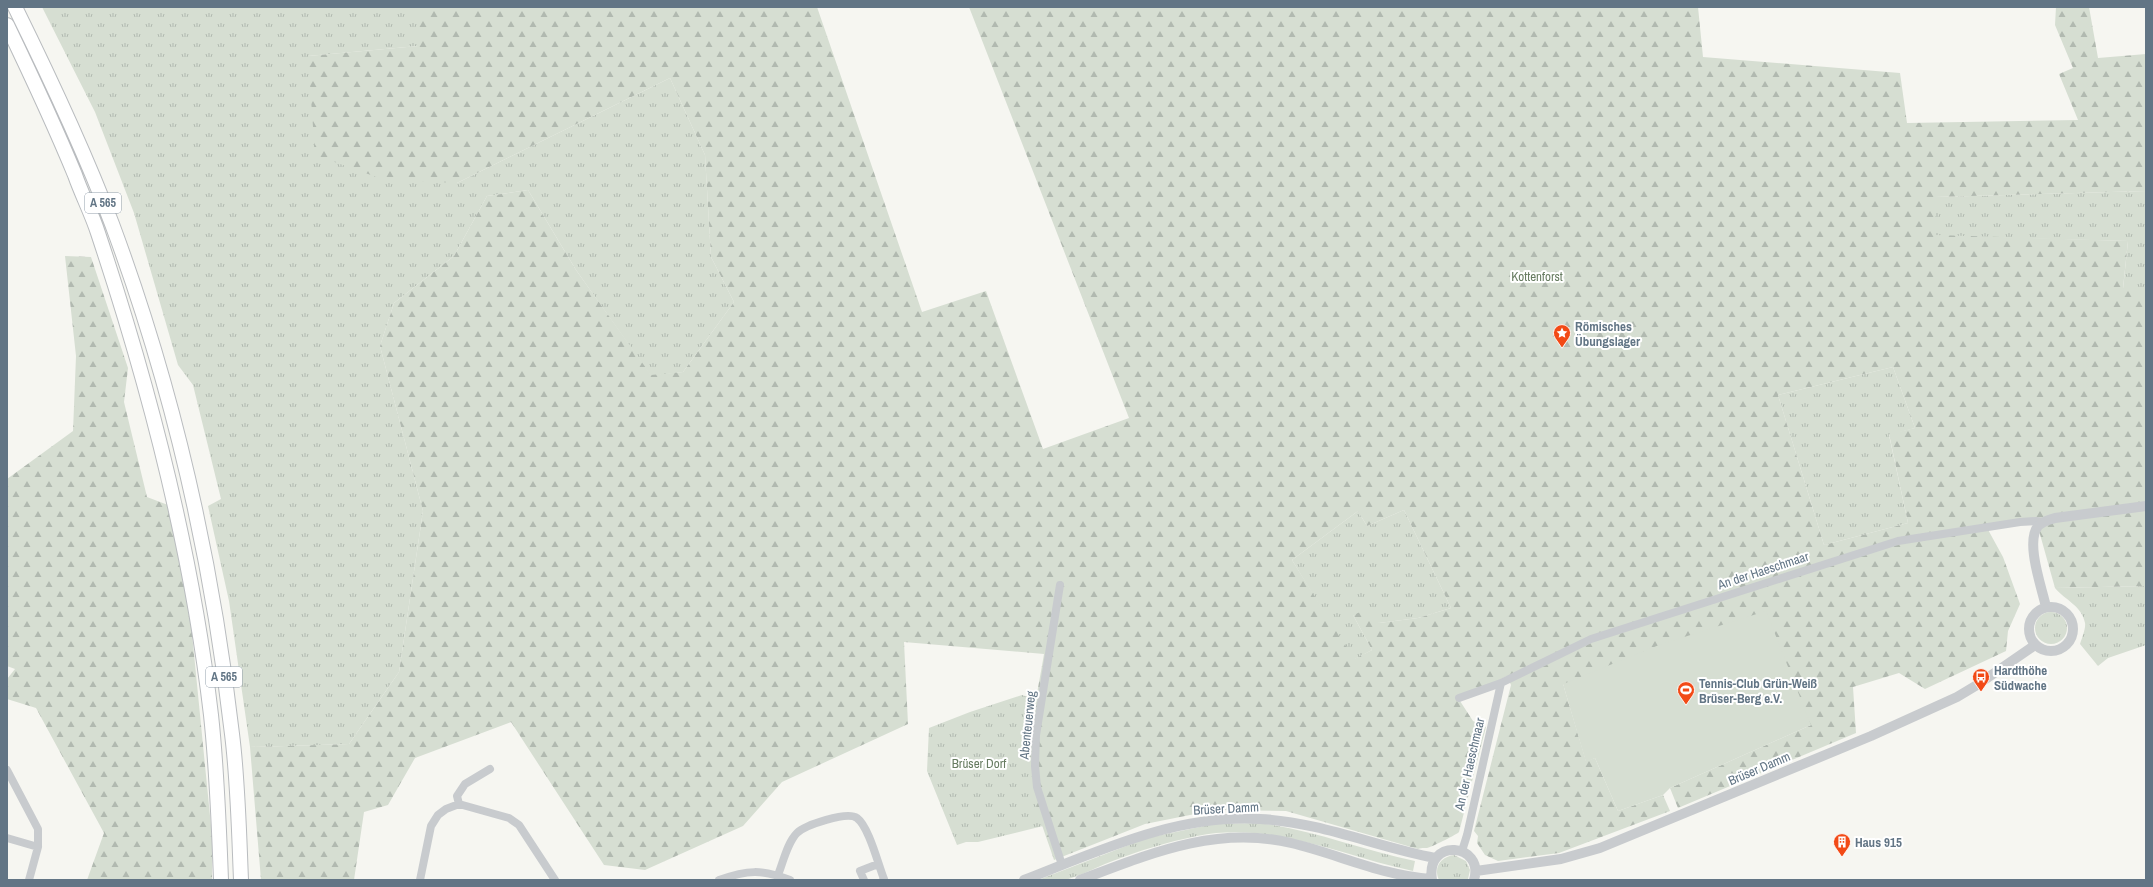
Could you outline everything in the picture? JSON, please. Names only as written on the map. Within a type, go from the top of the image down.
[{"type":"highway","name":"A 565","points":[[15,7],[64,107],[112,224],[154,346],[188,476],[211,586],[233,736],[241,880]]},
{"type":"highway","name":"A 565","points":[[7,25],[49,113],[98,232],[151,410],[168,479],[192,591],[211,715],[220,830],[221,880]]},
{"type":"street","name":"An der Haeschmaar","points":[[1459,698],[1501,683],[1591,639],[1898,541],[2020,522],[2042,522],[2055,518],[2146,506]]},
{"type":"street","points":[[2042,522],[2035,531],[2033,542],[2046,607]]},
{"type":"street","name":"Abenteuerweg","points":[[1060,585],[1036,735],[1034,766],[1038,786],[1062,865]]},
{"type":"street","points":[[2046,607],[2059,608],[2069,617],[2073,629],[2072,636],[2063,648],[2055,651],[2041,649],[2035,645],[2029,635],[2029,623],[2033,616],[2046,607]]},
{"type":"street","name":"Brüser Damm","points":[[1462,851],[1472,859],[1475,876],[1561,859],[1600,848],[1871,736],[1957,697],[1983,682],[2035,645]]},
{"type":"street","name":"An der Haeschmaar","points":[[1462,851],[1467,835],[1501,683]]},
{"type":"street","points":[[459,804],[457,796],[465,784],[490,769]]},
{"type":"street","points":[[7,770],[38,829],[38,847],[29,880]]},
{"type":"street","points":[[420,880],[431,826],[438,815],[446,809],[459,804],[508,818],[519,825],[555,880]]},
{"type":"street","points":[[778,875],[796,834],[802,829],[817,823],[846,816],[857,818],[861,823],[884,879],[883,880]]},
{"type":"street","name":"Brüser Damm","points":[[1024,880],[1155,830],[1205,820],[1261,819],[1305,826],[1435,858]]},
{"type":"street","points":[[7,838],[38,847]]},
{"type":"street","points":[[1080,880],[1164,849],[1206,839],[1256,838],[1290,842],[1381,871],[1432,880],[1430,868],[1435,858],[1447,850],[1462,851]]},
{"type":"street","points":[[864,880],[860,871],[878,864]]},
{"type":"street","points":[[724,879],[756,871],[778,875],[790,880]]},
{"type":"green space","points":[[42,7],[418,8],[418,46],[308,56],[457,183],[670,78],[705,155],[711,257],[734,302],[683,372],[651,376],[576,270],[528,190],[487,196],[454,256],[394,303],[380,346],[423,511],[399,672],[349,744],[250,747],[229,601],[208,506],[221,499],[193,385],[178,365],[134,213],[95,112]]},
{"type":"green space","name":"Kottenforst","points":[[363,7],[817,7],[922,312],[986,291],[1043,449],[1129,418],[969,7],[1698,7],[1703,57],[1900,73],[1907,123],[2078,120],[2059,74],[2073,68],[2055,25],[2056,7],[2089,7],[2098,58],[2146,54],[2146,191],[1935,197],[1935,235],[2128,241],[2123,288],[2146,288],[2146,586],[2055,588],[2036,520],[1986,526],[2003,557],[2020,604],[2008,631],[2006,651],[1925,689],[1899,673],[1853,687],[1856,733],[1678,808],[1670,788],[1811,725],[1563,684],[1586,761],[1595,758],[1618,811],[1663,795],[1670,811],[1559,853],[1498,861],[1485,855],[1477,843],[1478,836],[1474,831],[1511,685],[1507,676],[1460,701],[1473,721],[1486,727],[1459,832],[1430,847],[1418,849],[1286,811],[1215,810],[1145,824],[1054,860],[1033,794],[1030,751],[1033,719],[1044,654],[904,642],[908,724],[782,782],[743,826],[645,870],[604,865],[511,722],[415,758],[388,805],[364,812],[354,880],[261,880],[250,747],[349,744],[399,672],[423,511],[380,346],[394,303],[454,256],[487,196],[528,190],[576,270],[651,375],[683,372],[734,302],[711,257],[705,155],[670,78],[457,183],[382,179],[315,155],[308,56],[418,46],[418,8]],"holes":[[[1893,367],[1915,428],[1889,434],[1908,523],[1824,545],[1778,395]],[[1404,510],[1451,608],[1418,618],[1379,623],[1370,608],[1353,615],[1372,650],[1354,659],[1292,560],[1358,511],[1367,526]]]},
{"type":"green space","points":[[2146,191],[2146,288],[2123,289],[2128,241],[1935,236],[1935,197]]},
{"type":"green space","points":[[65,256],[91,257],[128,368],[124,402],[147,497],[168,505],[187,583],[212,836],[212,880],[87,880],[104,833],[36,708],[7,699],[7,679],[15,669],[7,666],[7,479],[73,431],[76,356]]},
{"type":"green space","points":[[1893,367],[1915,428],[1889,435],[1908,523],[1824,545],[1778,395]]},
{"type":"green space","points":[[1404,510],[1451,608],[1418,618],[1379,623],[1353,615],[1372,650],[1353,660],[1292,560],[1358,511],[1367,526]]},
{"type":"green space","points":[[2146,586],[2146,645],[2108,658],[2098,666],[2080,644],[2085,628],[2083,617],[2077,608],[2055,588]]},
{"type":"green space","name":"Tennis-Club Grün-Weiß Brüser-Berg e.V.","points":[[1766,611],[1811,725],[1670,788],[1663,795],[1618,811],[1595,758],[1586,762],[1563,684],[1659,645]]},
{"type":"green space","points":[[2048,612],[2054,612],[2063,616],[2067,628],[2063,640],[2054,644],[2048,644],[2039,640],[2035,631],[2035,625],[2039,616]]},
{"type":"green space","name":"Brüser Dorf","points":[[1022,695],[1028,697],[1036,704],[1032,736],[1031,765],[1032,780],[1043,826],[978,842],[966,842],[957,845],[927,771],[929,728],[970,712]]},
{"type":"green space","points":[[1259,823],[1299,830],[1415,861],[1413,871],[1386,865],[1306,842],[1252,833],[1225,833],[1197,836],[1153,847],[1104,864],[1065,880],[1038,880],[1147,838],[1214,824]]},
{"type":"green space","points":[[1454,855],[1466,861],[1470,870],[1468,879],[1439,880],[1437,871],[1439,863],[1445,858]]},
{"type":"place","name":"Römisches Übungslager","points":[[1562,348]]},
{"type":"place","name":"Hardthöhe Südwache","points":[[1981,692]]},
{"type":"place","name":"Tennis-Club Grün-Weiß Brüser-Berg e.V.","points":[[1686,705]]},
{"type":"place","name":"Haus 915","points":[[1842,857]]}]
